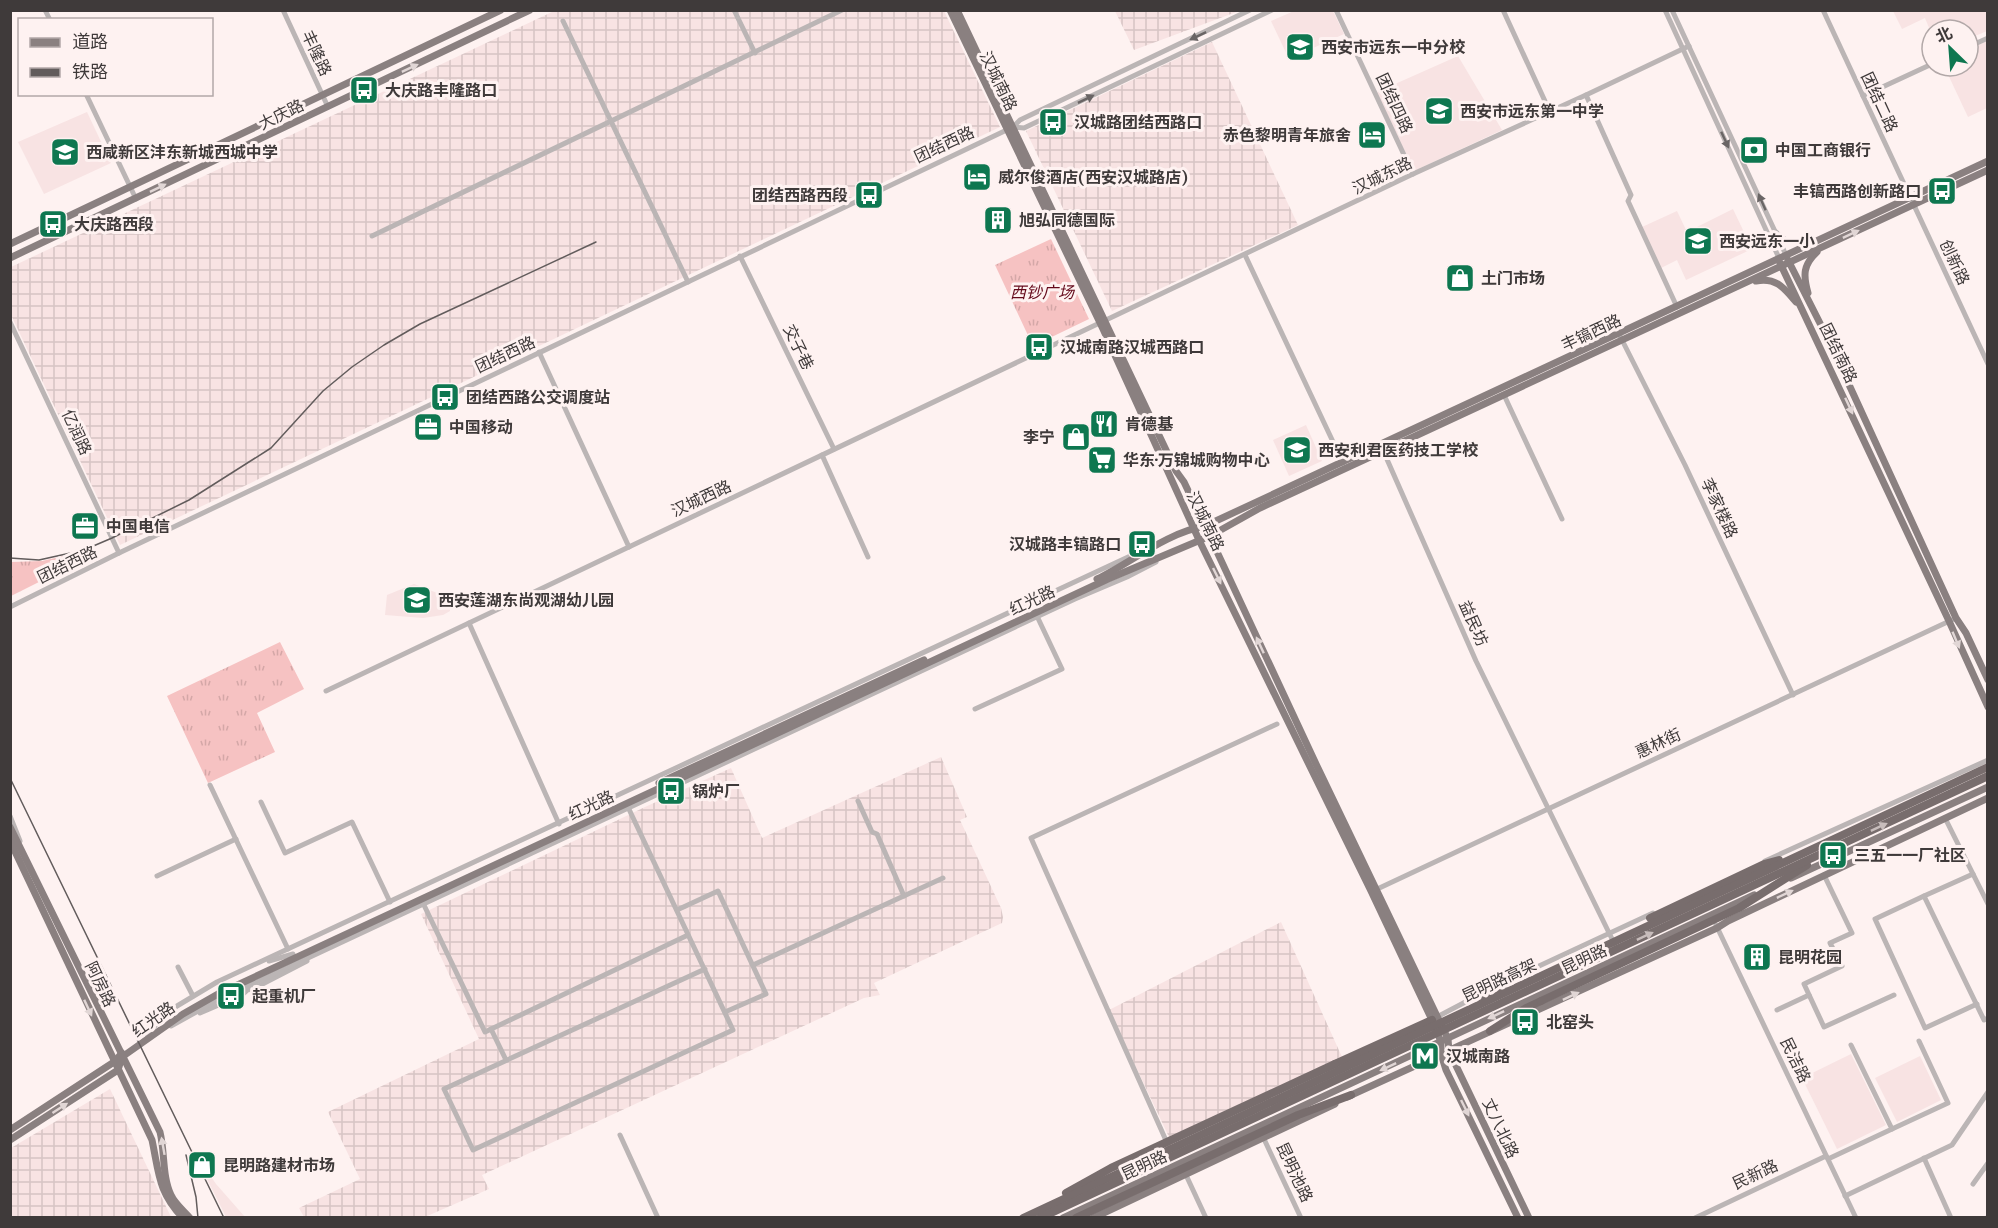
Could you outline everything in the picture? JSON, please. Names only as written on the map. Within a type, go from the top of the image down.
[{"type":"highway","name":"昆明路高架","points":[[1040,1213],[1988,767]]},
{"type":"highway","name":"昆明路高架","points":[[1023,1218],[1040,1213],[1988,776]]},
{"type":"highway","points":[[1480,997],[1504,988],[1764,864],[1806,851]]},
{"type":"highway","points":[[1490,1031],[1541,1001],[1739,908],[1828,851]]},
{"type":"highway","points":[[1040,1213],[1078,1185],[1111,1168],[1434,1018]]},
{"type":"highway","points":[[1076,1218],[1298,1115],[1352,1095]]},
{"type":"main road","name":"大庆路","points":[[10,244],[501,10]]},
{"type":"main road","name":"大庆路","points":[[10,258],[530,10]]},
{"type":"main road","name":"汉城南路","points":[[950,10],[1010,128]]},
{"type":"main road","name":"汉城南路","points":[[957,10],[1102,322],[1210,536],[1444,1040]]},
{"type":"main road","name":"丰镐西路","points":[[1210,536],[1260,508],[1382,448],[1621,337],[1782,266],[1785,259],[1828,245],[1988,161]]},
{"type":"main road","name":"丰镐西路","points":[[1205,526],[1343,463],[1504,395],[1677,307],[1785,259],[1821,239],[1988,170]]},
{"type":"main road","points":[[1814,312],[1804,270],[1810,258],[1828,245]]},
{"type":"main road","name":"团结南路","points":[[1785,259],[1814,312],[1953,620],[1955,639],[1988,707]]},
{"type":"main road","name":"团结南路","points":[[1782,266],[1953,620],[1966,633],[1988,680]]},
{"type":"main road","points":[[1742,284],[1761,280],[1779,283],[1806,316]]},
{"type":"main road","name":"汉城南路","points":[[1102,322],[1199,540],[1374,890]]},
{"type":"main road","name":"红光路","points":[[10,1130],[114,1062],[198,1000],[291,952],[1100,578],[1160,544],[1194,528],[1205,526]]},
{"type":"main road","name":"红光路","points":[[148,1036],[202,1003],[302,955],[627,806],[1139,565],[1166,556],[1210,536]]},
{"type":"main road","name":"昆明路","points":[[1063,1218],[1988,787]]},
{"type":"main road","name":"昆明路","points":[[1093,1218],[1264,1139],[1352,1095],[1717,928],[1988,798]]},
{"type":"main road","name":"阿房路","points":[[10,827],[23,861],[114,1062],[152,1140],[164,1193],[170,1205],[183,1218]]},
{"type":"main road","name":"阿房路","points":[[10,841],[23,861],[160,1132],[170,1193],[190,1218]]},
{"type":"main road","points":[[1444,1040],[1449,1051]]},
{"type":"main road","name":"丈八北路","points":[[1444,1040],[1442,1054],[1446,1070],[1518,1218]]},
{"type":"main road","name":"丈八北路","points":[[1449,1051],[1529,1218]]},
{"type":"main road","name":"红光路","points":[[118,1070],[121,1055]]},
{"type":"main road","points":[[10,1140],[118,1070]]},
{"type":"street","name":"丰隆路","points":[[283,10],[327,107]]},
{"type":"street","points":[[734,10],[755,53]]},
{"type":"street","points":[[372,236],[842,10]]},
{"type":"street","name":"团结西路","points":[[10,607],[1010,128],[1020,120],[1250,10]]},
{"type":"street","name":"团结西路","points":[[1010,128],[1024,128],[1272,10]]},
{"type":"street","name":"团结四路","points":[[1336,10],[1413,174]]},
{"type":"street","points":[[1503,10],[1550,112]]},
{"type":"street","name":"团结南路","points":[[1665,10],[1686,47],[1773,226],[1785,259]]},
{"type":"street","name":"团结南路","points":[[1672,10],[1686,47],[1785,259]]},
{"type":"street","name":"团结二路","points":[[1823,10],[1911,201]]},
{"type":"street","points":[[563,21],[688,282]]},
{"type":"street","name":"汉城东路","points":[[1089,329],[1686,47]]},
{"type":"street","points":[[1863,96],[1920,70]]},
{"type":"street","points":[[1586,95],[1631,195],[1628,201],[1677,307]]},
{"type":"street","points":[[87,96],[136,199]]},
{"type":"street","name":"创新路","points":[[1911,201],[1988,364]]},
{"type":"street","points":[[1773,226],[1779,235],[1792,242],[1805,243],[1821,239]]},
{"type":"street","points":[[1245,255],[1343,463]]},
{"type":"street","name":"交子巷","points":[[740,256],[834,449]]},
{"type":"street","name":"亿润路","points":[[10,322],[119,553]]},
{"type":"street","name":"汉城西路","points":[[326,691],[1089,329]]},
{"type":"street","name":"李家楼路","points":[[1621,337],[1685,465],[1793,695]]},
{"type":"street","points":[[539,352],[629,547]]},
{"type":"street","points":[[1504,395],[1562,519]]},
{"type":"street","name":"益民坊","points":[[1382,448],[1476,661],[1621,957]]},
{"type":"street","points":[[822,455],[868,557]]},
{"type":"street","points":[[148,1036],[177,1006],[254,965],[291,952],[390,902],[1131,555],[1160,544]]},
{"type":"street","points":[[975,709],[1062,669],[1036,615]]},
{"type":"street","name":"惠林街","points":[[1374,890],[1953,620]]},
{"type":"street","points":[[469,623],[559,824]]},
{"type":"street","points":[[1181,1163],[1167,1144],[1031,838],[1277,724]]},
{"type":"street","name":"昆明路","points":[[1434,1018],[1610,933],[1988,760]]},
{"type":"street","points":[[210,785],[291,952]]},
{"type":"street","points":[[858,801],[872,832],[877,834],[904,896]]},
{"type":"street","points":[[261,802],[285,854],[352,822],[390,902]]},
{"type":"street","points":[[627,806],[705,969],[733,1030],[473,1150],[444,1089],[705,969]]},
{"type":"street","points":[[10,816],[23,861]]},
{"type":"street","points":[[1946,818],[1988,904]]},
{"type":"street","points":[[157,876],[236,839]]},
{"type":"street","points":[[10,847],[23,861]]},
{"type":"street","points":[[1973,874],[1875,919],[1925,1028],[1977,1004]]},
{"type":"street","points":[[1824,875],[1852,933],[1830,944],[1842,966],[1804,984],[1824,1027],[1894,995]]},
{"type":"street","points":[[753,965],[943,878]]},
{"type":"street","points":[[677,910],[718,891],[753,965],[766,994],[725,1012]]},
{"type":"street","points":[[1924,896],[1988,1026]]},
{"type":"street","points":[[179,1022],[218,1000],[422,901],[485,1032],[688,935]]},
{"type":"street","name":"民洁路","points":[[1711,915],[1856,1218]]},
{"type":"street","points":[[148,1036],[296,969],[321,952]]},
{"type":"street","points":[[266,977],[302,955]]},
{"type":"street","points":[[178,967],[193,996]]},
{"type":"street","points":[[242,995],[260,980]]},
{"type":"street","points":[[1777,1010],[1809,995]]},
{"type":"street","points":[[491,1029],[506,1060]]},
{"type":"street","name":"民新路","points":[[1695,1218],[1948,1102],[1919,1041]]},
{"type":"street","points":[[1851,1045],[1892,1129]]},
{"type":"street","points":[[1845,1196],[1952,1145],[1988,1092]]},
{"type":"street","points":[[620,1135],[658,1218]]},
{"type":"street","name":"昆明池路","points":[[1264,1139],[1301,1218]]},
{"type":"street","points":[[1924,1158],[1951,1218]]},
{"type":"street","points":[[1973,1184],[1988,1163]]},
{"type":"street","points":[[1186,1175],[1206,1218]]},
{"type":"shaded area","points":[[554,11],[944,11],[1000,127],[120,545],[11,315],[11,267]]},
{"type":"shaded area","points":[[1115,11],[1239,11],[1134,50]]},
{"type":"shaded area","name":"西安市远东一中分校","points":[[1294,11],[1333,11],[1344,34],[1289,59],[1271,21]]},
{"type":"shaded area","points":[[1893,11],[1987,11],[1987,31],[1980,34],[1980,18],[1920,18],[1920,20],[1902,29]]},
{"type":"shaded area","points":[[1987,41],[1987,108],[1968,117],[1950,78],[1980,78],[1980,44]]},
{"type":"shaded area","points":[[1212,42],[1298,225],[1112,311],[1026,131]]},
{"type":"shaded area","name":"西安市远东第一中学","points":[[1458,56],[1502,130],[1414,171],[1377,92]]},
{"type":"shaded area","name":"西咸新区沣东新城西城中学","points":[[87,112],[111,163],[44,194],[18,142]]},
{"type":"shaded area","name":"西安远东一小","points":[[1733,209],[1752,249],[1686,280],[1677,260],[1661,268],[1642,227],[1677,211],[1687,232]]},
{"type":"shaded area","name":"西安利君医药技工学校","points":[[1306,425],[1322,461],[1289,476],[1273,440]]},
{"type":"shaded area","name":"西安莲湖东尚观湖幼儿园","points":[[414,584],[445,596],[450,603],[450,611],[443,615],[423,618],[385,615],[387,595]]},
{"type":"shaded area","points":[[941,757],[967,817],[960,820],[1001,908],[1002,923],[874,983],[880,995],[864,998],[482,1175],[489,1189],[425,1217],[304,1217],[299,1208],[360,1179],[328,1112],[479,1039],[421,914],[731,768],[762,838]]},
{"type":"shaded area","points":[[1281,922],[1342,1057],[1169,1137],[1109,1010]]},
{"type":"shaded area","points":[[1851,1054],[1886,1125],[1837,1149],[1802,1078]]},
{"type":"shaded area","points":[[1920,1056],[1941,1100],[1897,1122],[1875,1078]]},
{"type":"shaded area","points":[[110,1089],[171,1217],[11,1217],[11,1148]]},
{"type":"shaded area","name":"昆明路建材市场","points":[[191,1147],[216,1184],[245,1217],[226,1217]]},
{"type":"green space","name":"西钞广场","points":[[1051,239],[1089,319],[1033,346],[995,265]]},
{"type":"green space","points":[[81,552],[85,559],[11,596],[11,562],[42,561]]},
{"type":"green space","points":[[280,642],[304,689],[257,713],[275,752],[208,783],[167,696]]},
{"type":"railway","points":[[10,558],[39,560],[84,550],[189,500],[271,448],[323,391],[384,345],[420,324],[596,242]]},
{"type":"railway","points":[[10,778],[224,1218]]},
{"type":"railway","points":[[186,1155],[196,1197],[198,1218]]},
{"type":"place","name":"西安市远东一中分校","points":[[1300,47]]},
{"type":"place","name":"大庆路丰隆路口","points":[[364,90]]},
{"type":"place","name":"西安市远东第一中学","points":[[1439,111]]},
{"type":"place","name":"汉城路团结西路口","points":[[1053,122]]},
{"type":"place","name":"赤色黎明青年旅舍","points":[[1372,135]]},
{"type":"place","name":"中国工商银行","points":[[1754,150]]},
{"type":"place","name":"西咸新区沣东新城西城中学","points":[[65,152]]},
{"type":"place","name":"威尔俊酒店(西安汉城路店)","points":[[977,177]]},
{"type":"place","name":"丰镐西路创新路口","points":[[1942,191]]},
{"type":"place","name":"团结西路西段","points":[[869,195]]},
{"type":"place","name":"旭弘同德国际","points":[[998,220]]},
{"type":"place","name":"大庆路西段","points":[[53,224]]},
{"type":"place","name":"西安远东一小","points":[[1698,241]]},
{"type":"place","name":"土门市场","points":[[1460,278]]},
{"type":"place","name":"汉城南路汉城西路口","points":[[1039,347]]},
{"type":"place","name":"团结西路公交调度站","points":[[445,397]]},
{"type":"place","name":"肯德基","points":[[1104,424]]},
{"type":"place","name":"中国移动","points":[[428,427]]},
{"type":"place","name":"李宁","points":[[1076,437]]},
{"type":"place","name":"西安利君医药技工学校","points":[[1297,450]]},
{"type":"place","name":"华东·万锦城购物中心","points":[[1102,460]]},
{"type":"place","name":"中国电信","points":[[85,526]]},
{"type":"place","name":"汉城路丰镐路口","points":[[1142,544]]},
{"type":"place","name":"西安莲湖东尚观湖幼儿园","points":[[417,600]]},
{"type":"place","name":"锅炉厂","points":[[671,791]]},
{"type":"place","name":"三五一一厂社区","points":[[1833,855]]},
{"type":"place","name":"昆明花园","points":[[1757,957]]},
{"type":"place","name":"起重机厂","points":[[231,996]]},
{"type":"place","name":"北窑头","points":[[1525,1022]]},
{"type":"place","name":"汉城南路","points":[[1425,1056]]},
{"type":"place","name":"昆明路建材市场","points":[[202,1165]]}]
